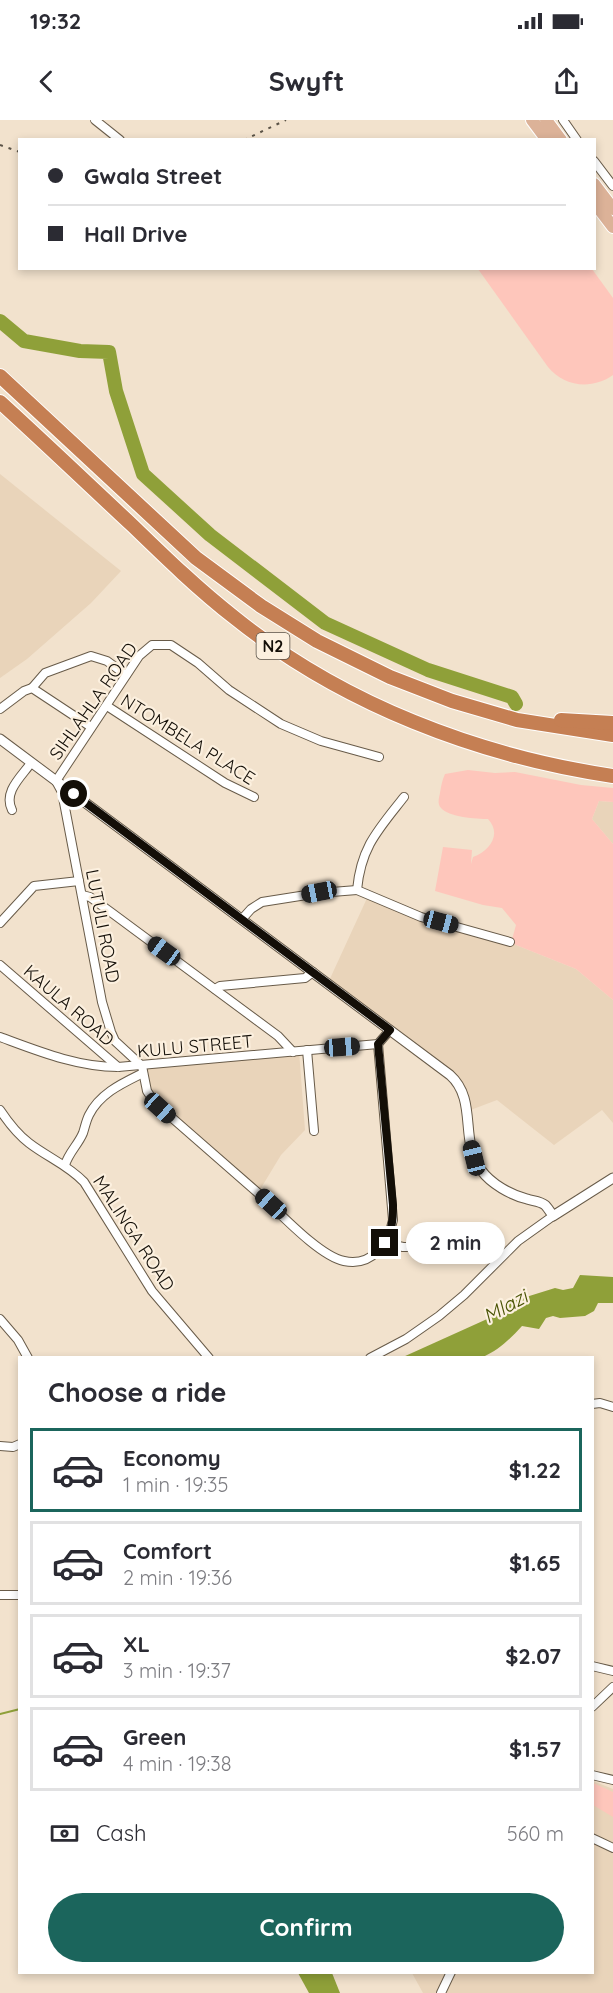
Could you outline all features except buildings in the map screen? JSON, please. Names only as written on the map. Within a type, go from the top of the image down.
[{"type":"highway","name":"N2","points":[[0,376],[196,558],[261,606],[317,641],[390,677],[452,701],[517,720],[613,735]]},
{"type":"highway","name":"N2","points":[[0,402],[192,581],[235,619],[288,657],[371,702],[420,725],[535,762],[613,776]]},
{"type":"highway","points":[[517,720],[613,723]]},
{"type":"main road","points":[[532,120],[546,138]]},
{"type":"main road","points":[[546,120],[560,138]]},
{"type":"main road","points":[[596,187],[613,209]]},
{"type":"main road","points":[[596,205],[613,227]]},
{"type":"street","points":[[95,120],[118,138]]},
{"type":"street","points":[[562,120],[576,138]]},
{"type":"street","points":[[596,164],[613,186]]},
{"type":"street","name":"SIHLAHLA ROAD","points":[[56,781],[139,656],[152,645],[171,645],[198,663],[229,690],[280,724],[321,741],[379,757]]},
{"type":"street","points":[[0,709],[24,691],[32,688],[45,673],[91,656],[107,662],[126,675]]},
{"type":"street","points":[[32,688],[92,727]]},
{"type":"street","name":"NTOMBELA PLACE","points":[[107,706],[225,783],[254,797]]},
{"type":"street","points":[[0,739],[458,1082],[466,1105],[474,1158],[481,1171],[510,1193],[545,1205],[553,1216]]},
{"type":"street","points":[[12,810],[8,799],[10,792],[32,763]]},
{"type":"street","name":"LUTULI ROAD","points":[[56,781],[62,792],[102,1002],[111,1032],[115,1041],[143,1070]]},
{"type":"street","points":[[357,890],[359,867],[363,855],[378,830],[404,797]]},
{"type":"street","points":[[0,923],[34,886],[79,881]]},
{"type":"street","points":[[242,919],[250,909],[262,902],[319,892],[357,890],[421,917],[510,942]]},
{"type":"street","points":[[82,896],[90,897],[215,989],[278,1036],[293,1052]]},
{"type":"street","name":"KAULA ROAD","points":[[0,965],[118,1067]]},
{"type":"street","points":[[215,989],[220,986],[301,978],[313,972]]},
{"type":"street","points":[[65,1166],[94,1107],[114,1087],[143,1070],[147,1091],[155,1103],[297,1229],[342,1261],[364,1260],[377,1253],[385,1243],[393,1220],[378,1044],[390,1030]]},
{"type":"street","name":"KULU STREET","points":[[0,1036],[78,1063],[143,1070],[306,1050],[378,1044]]},
{"type":"street","points":[[306,1050],[314,1131]]},
{"type":"street","name":"MALINGA ROAD","points":[[0,1110],[12,1128],[29,1144],[76,1173],[90,1190],[158,1299],[207,1356]]},
{"type":"street","points":[[374,1356],[406,1339],[439,1316],[465,1295],[518,1241],[613,1178]]},
{"type":"street","points":[[385,1243],[403,1247],[432,1247]]},
{"type":"street","points":[[0,1319],[18,1340],[26,1356]]},
{"type":"street","points":[[594,1404],[613,1407]]},
{"type":"street","points":[[0,1446],[18,1445]]},
{"type":"street","points":[[0,1595],[18,1595]]},
{"type":"street","points":[[594,1666],[613,1671]]},
{"type":"street","points":[[594,1705],[613,1687]]},
{"type":"street","points":[[594,1775],[613,1780]]},
{"type":"street","points":[[594,1839],[613,1848]]},
{"type":"street","points":[[441,1993],[450,1974]]},
{"type":"shaded area","points":[[479,270],[593,270],[613,298],[613,375],[596,383],[579,384],[562,379],[548,367]]},
{"type":"shaded area","points":[[0,474],[121,571],[91,603],[27,659],[0,678]]},
{"type":"shaded area","points":[[468,770],[495,773],[515,772],[581,785],[613,788],[613,802],[599,801],[592,819],[613,844],[613,1000],[576,969],[511,943],[516,925],[502,908],[435,891],[443,847],[472,850],[471,864],[473,857],[489,846],[494,836],[494,830],[488,819],[450,814],[439,805],[445,774]]},
{"type":"shaded area","points":[[599,801],[613,802],[613,844],[592,819]]},
{"type":"shaded area","points":[[368,896],[511,943],[576,969],[613,1000],[613,1123],[602,1110],[554,1145],[497,1100],[468,1111],[463,1091],[328,983]]},
{"type":"shaded area","points":[[299,1051],[305,1130],[281,1155],[258,1193],[155,1103],[142,1066]]},
{"type":"shaded area","points":[[580,1275],[613,1277],[613,1303],[598,1303],[594,1311],[585,1316],[546,1318],[539,1329],[522,1326],[504,1344],[485,1356],[405,1356],[496,1315],[510,1302],[555,1288],[563,1290],[573,1288]]},
{"type":"shaded area","points":[[594,1781],[613,1789],[613,1993],[423,1993],[413,1974],[594,1974]]},
{"type":"shaded area","points":[[594,1783],[613,1792],[613,1817],[594,1806]]},
{"type":"shaded area","points":[[299,1974],[332,1974],[340,1993],[309,1993]]},
{"type":"waterway","points":[[0,321],[24,341],[80,351],[109,352],[116,391],[143,474],[210,535],[325,623],[428,670],[512,697],[516,704]]},
{"type":"waterway","points":[[0,1714],[18,1710]]},
{"type":"railway","points":[[248,138],[286,120]]},
{"type":"railway","points":[[0,145],[18,151]]},
{"type":"route","points":[[74,794],[390,1030],[378,1044],[393,1205],[391,1231],[385,1243]]},
{"type":"water label","name":"Mlazi","points":[[505,1306]]}]
